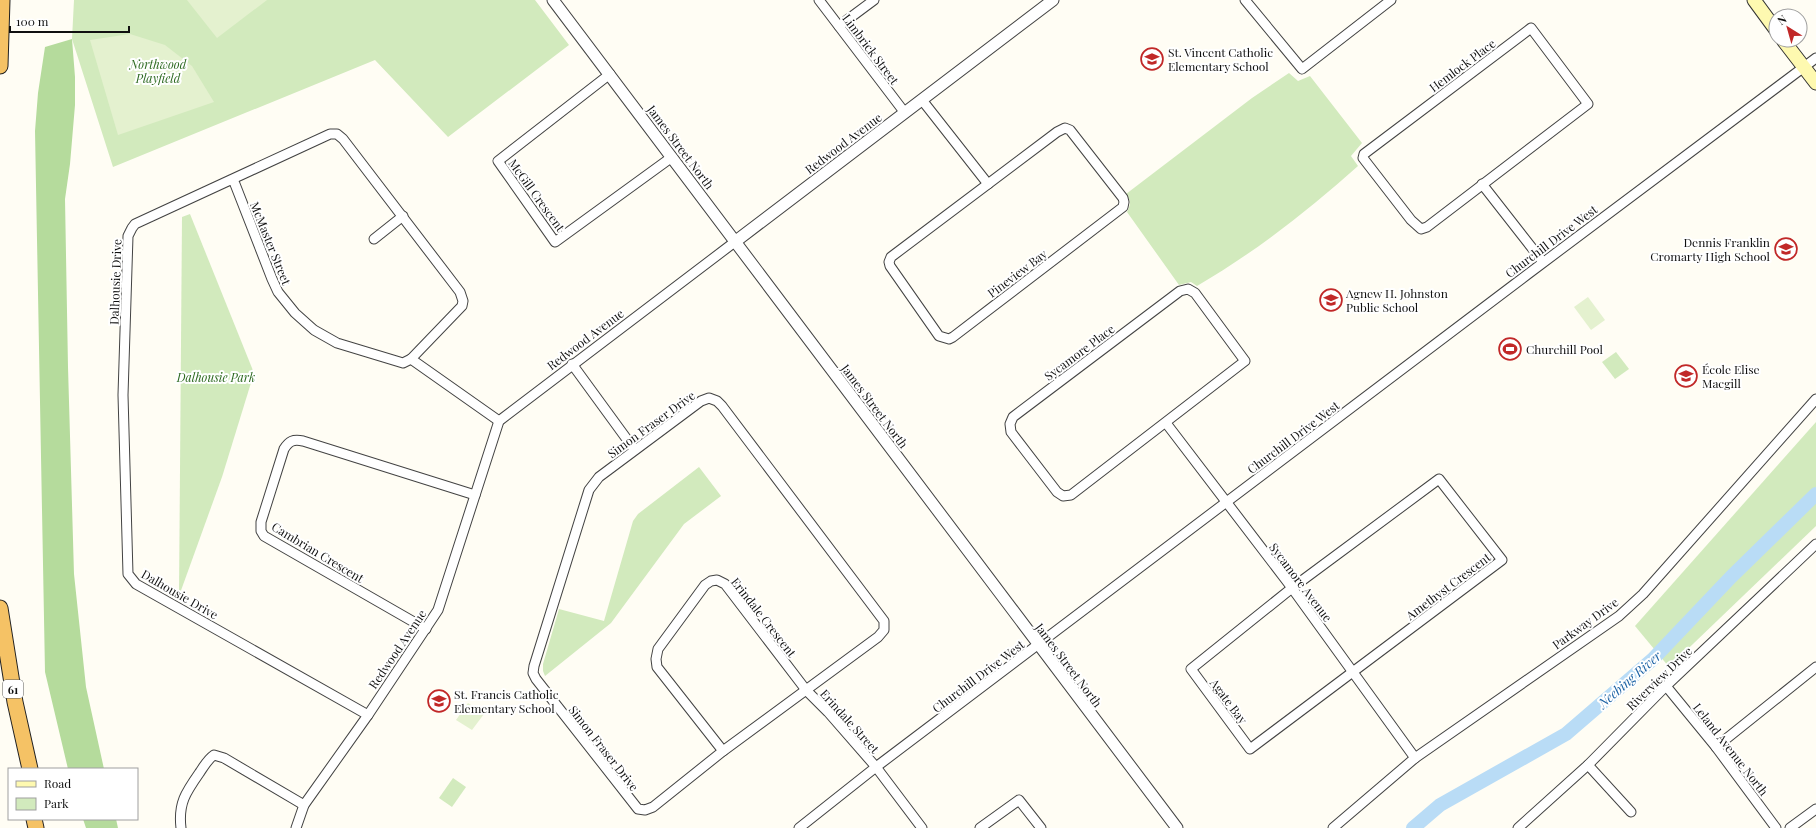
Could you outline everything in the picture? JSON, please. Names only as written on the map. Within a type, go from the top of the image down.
[{"type":"highway","points":[[0,66],[2,0]]},
{"type":"highway","name":"61","points":[[0,608],[15,702],[30,768]]},
{"type":"highway","name":"61","points":[[0,677],[20,768]]},
{"type":"main road","points":[[1754,0],[1768,19]]},
{"type":"main road","points":[[1789,48],[1816,83]]},
{"type":"street","name":"James Street North","points":[[553,0],[736,241],[1038,646],[1177,828]]},
{"type":"street","name":"Limbrick Street","points":[[819,0],[905,113]]},
{"type":"street","points":[[839,26],[874,0]]},
{"type":"street","name":"Redwood Avenue","points":[[296,828],[304,805],[368,715],[438,610],[499,421],[572,364],[1053,0]]},
{"type":"street","points":[[1245,0],[1302,69],[1391,0]]},
{"type":"street","name":"Hemlock Place","points":[[1531,28],[1588,104],[1482,184],[1427,227],[1421,229],[1411,220],[1363,158],[1364,154],[1531,28]]},
{"type":"street","name":"Churchill Drive West","points":[[799,828],[1543,262],[1816,58]]},
{"type":"street","name":"McGill Crescent","points":[[610,74],[498,161],[555,242],[672,157]]},
{"type":"street","points":[[922,100],[988,184]]},
{"type":"street","name":"Pineview Bay","points":[[1065,128],[1070,130],[1123,198],[1124,202],[1123,208],[1118,212],[953,337],[944,339],[936,332],[890,266],[889,262],[891,257],[988,184],[1057,132],[1065,128]]},
{"type":"street","name":"Dalhousie Drive","points":[[368,715],[136,584],[128,574],[123,395],[129,232],[135,224],[330,134],[337,134],[344,139],[403,216],[460,292],[464,301],[460,310],[411,359]]},
{"type":"street","name":"McMaster Street","points":[[233,179],[272,280],[282,298],[295,313],[314,330],[337,343],[398,363],[407,362],[411,359]]},
{"type":"street","points":[[1482,184],[1543,262]]},
{"type":"street","points":[[374,239],[403,216]]},
{"type":"street","name":"Sycamore Place","points":[[1188,289],[1195,293],[1245,361],[1166,423],[1071,495],[1063,496],[1057,492],[1011,432],[1010,424],[1013,417],[1019,412],[1180,291],[1188,289]]},
{"type":"street","points":[[411,359],[499,421]]},
{"type":"street","points":[[572,364],[634,449]]},
{"type":"street","name":"Simon Fraser Drive","points":[[709,398],[717,401],[760,455],[881,617],[884,626],[881,634],[722,751],[653,807],[645,810],[638,809],[533,673],[589,490],[599,477],[634,449],[700,401],[709,398]]},
{"type":"street","name":"Parkway Drive","points":[[1333,828],[1415,758],[1619,616],[1643,594],[1816,399]]},
{"type":"street","name":"Sycamore Avenue","points":[[1166,423],[1292,588],[1415,758]]},
{"type":"street","name":"Cambrian Crescent","points":[[426,630],[264,536],[261,531],[261,522],[284,449],[291,441],[303,441],[475,495]]},
{"type":"street","name":"Amethyst Crescent","points":[[1292,588],[1439,479],[1502,560],[1352,672]]},
{"type":"street","name":"Riverview Drive","points":[[1518,828],[1588,765],[1666,686],[1816,544]]},
{"type":"street","name":"Erindale Crescent","points":[[722,751],[657,668],[656,659],[658,649],[705,585],[711,581],[717,580],[725,584],[806,690]]},
{"type":"street","name":"Agate Bay","points":[[1292,588],[1191,669],[1250,749],[1352,672]]},
{"type":"street","points":[[1716,747],[1816,667]]},
{"type":"street","name":"Leland Avenue North","points":[[1666,686],[1716,747],[1776,828]]},
{"type":"street","name":"Erindale Street","points":[[806,690],[828,712],[876,768],[922,828]]},
{"type":"street","points":[[181,828],[180,818],[185,793],[214,755],[224,758],[304,805]]},
{"type":"street","points":[[1588,765],[1631,812]]},
{"type":"street","points":[[980,828],[1019,800],[1041,828]]},
{"type":"street","points":[[1790,828],[1816,809]]},
{"type":"green space","name":"Northwood Playfield","points":[[74,0],[535,0],[569,45],[448,137],[375,60],[113,167],[72,39]]},
{"type":"green space","points":[[187,0],[267,0],[217,38]]},
{"type":"green space","points":[[130,34],[165,45],[192,66],[214,102],[118,135],[90,40]]},
{"type":"green space","points":[[72,39],[75,77],[75,105],[70,164],[65,199],[74,574],[86,687],[104,768],[68,768],[45,672],[35,131],[38,93],[45,47]]},
{"type":"green space","points":[[1289,73],[1298,81],[1310,76],[1362,143],[1351,156],[1358,166],[1300,215],[1219,273],[1197,286],[1191,282],[1179,285],[1127,212],[1130,203],[1126,194],[1252,98]]},
{"type":"green space","name":"Dalhousie Park","points":[[190,214],[254,373],[222,477],[179,596],[182,217]]},
{"type":"green space","points":[[1588,297],[1605,320],[1591,330],[1574,307]]},
{"type":"green space","points":[[1616,352],[1629,369],[1615,379],[1602,362]]},
{"type":"green space","points":[[1816,422],[1816,526],[1669,667],[1635,626]]},
{"type":"green space","points":[[699,467],[721,496],[684,524],[611,623],[545,676],[543,664],[559,609],[604,621],[633,521],[638,514]]},
{"type":"green space","points":[[468,703],[484,714],[472,730],[456,720]]},
{"type":"green space","points":[[453,778],[466,787],[452,807],[439,798]]},
{"type":"green space","points":[[83,820],[116,820],[118,828],[86,828]]},
{"type":"waterway","name":"Neebing River","points":[[1413,828],[1440,805],[1566,734],[1653,659],[1731,577],[1816,494]]},
{"type":"place","name":"St. Vincent Catholic Elementary School","points":[[1152,59]]},
{"type":"place","name":"Dennis Franklin Cromarty High School","points":[[1786,249]]},
{"type":"place","name":"Agnew H. Johnston Public School","points":[[1331,300]]},
{"type":"place","name":"Churchill Pool","points":[[1510,349]]},
{"type":"place","name":"École Elise Macgill","points":[[1686,376]]},
{"type":"place","name":"St. Francis Catholic Elementary School","points":[[439,701]]}]
